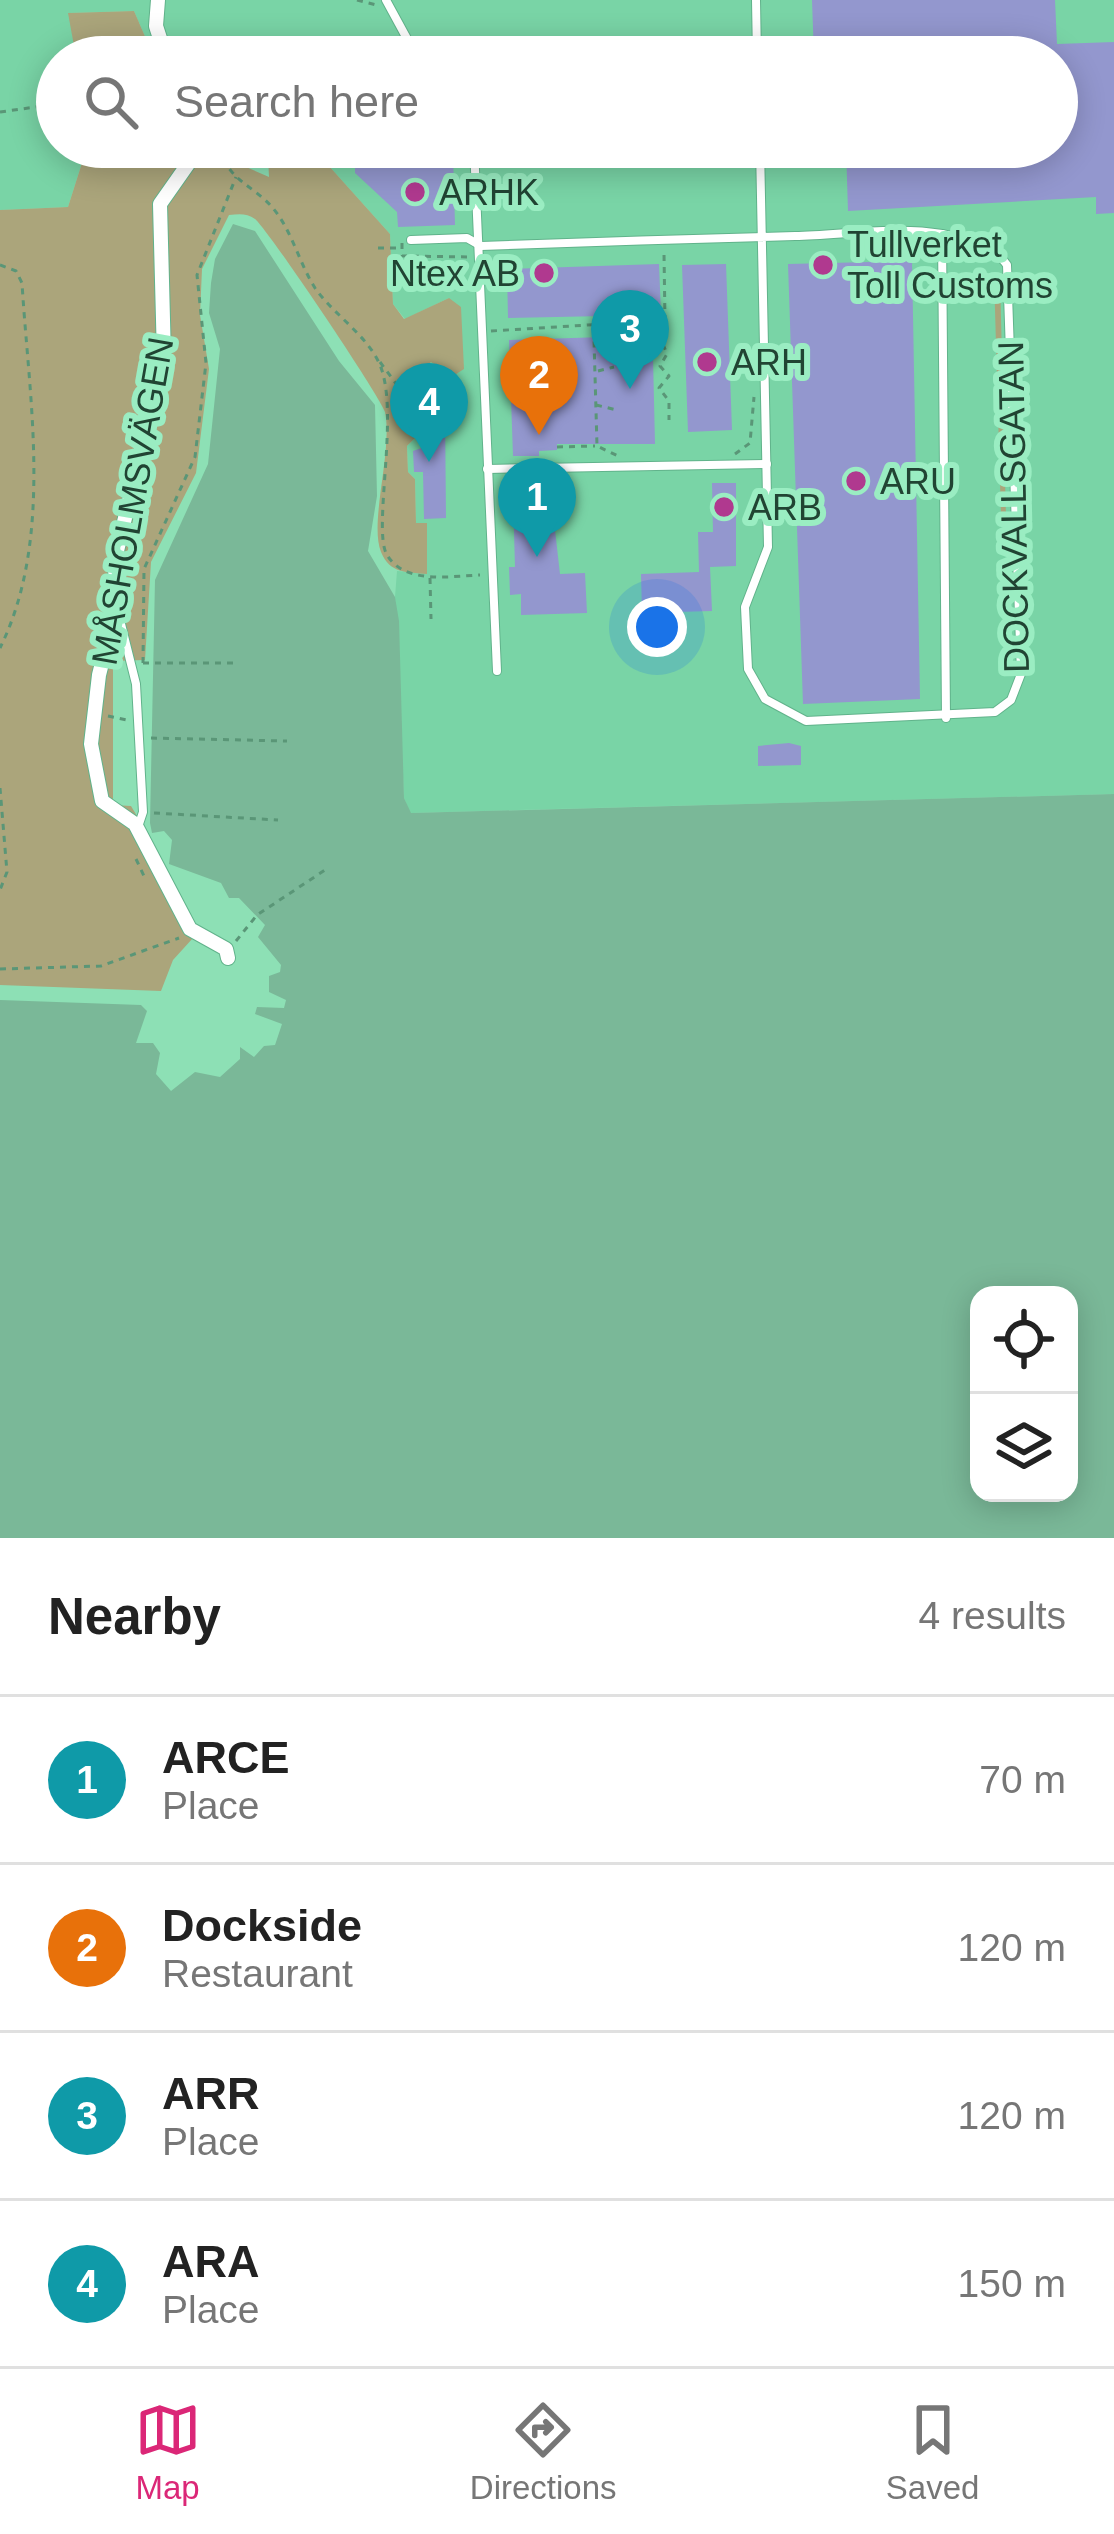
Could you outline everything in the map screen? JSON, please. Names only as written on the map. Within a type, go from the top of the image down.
[{"type":"street","points":[[158,0],[159,36]]},
{"type":"street","name":"MÅSHOLMSVÄGEN","points":[[185,168],[160,204],[164,358],[118,541],[116,607],[95,710],[92,761],[97,790],[109,808],[138,827],[190,929]]},
{"type":"street","points":[[190,929],[227,953]]},
{"type":"lane","points":[[386,0],[406,36]]},
{"type":"lane","points":[[756,0],[757,36]]},
{"type":"lane","points":[[475,168],[496,671]]},
{"type":"lane","points":[[760,168],[768,547],[744,617],[745,662],[760,693],[779,711],[806,722],[946,718]]},
{"type":"lane","name":"DOCKVALLSGATAN","points":[[405,243],[467,238],[481,246],[942,234],[983,247],[1007,265],[1021,674],[1011,700],[995,712],[946,718],[942,234]]},
{"type":"lane","points":[[488,469],[767,464]]},
{"type":"lane","points":[[116,607],[138,662],[142,812],[138,827]]},
{"type":"path","points":[[0,112],[36,107]]},
{"type":"path","points":[[226,168],[273,208],[316,288],[420,416]]},
{"type":"path","points":[[236,177],[197,275],[206,363],[195,457],[144,569],[138,662],[237,663]]},
{"type":"path","points":[[378,248],[405,243],[402,256],[481,260]]},
{"type":"path","points":[[661,249],[665,321],[660,345],[668,355],[660,366],[669,376],[659,388],[669,401],[669,420]]},
{"type":"path","points":[[0,265],[16,271],[22,284],[32,424],[24,565],[17,607],[0,648]]},
{"type":"path","points":[[490,331],[665,321]]},
{"type":"path","points":[[597,446],[594,340],[603,325]]},
{"type":"path","points":[[379,361],[388,429],[383,549],[397,566],[430,576],[492,572]]},
{"type":"path","points":[[595,372],[614,367]]},
{"type":"path","points":[[719,454],[737,454],[750,442],[750,397],[766,396]]},
{"type":"path","points":[[596,404],[617,410]]},
{"type":"path","points":[[410,407],[448,406],[449,414]]},
{"type":"path","points":[[557,448],[597,446],[621,457]]},
{"type":"path","points":[[430,576],[431,619]]},
{"type":"path","points":[[95,710],[116,720],[138,721]]},
{"type":"path","points":[[154,739],[287,741]]},
{"type":"path","points":[[0,788],[8,872],[0,890]]},
{"type":"path","points":[[153,813],[278,820]]},
{"type":"path","points":[[227,953],[257,915],[328,868]]},
{"type":"path","points":[[0,969],[109,964],[190,929]]},
{"type":"shaded area","points":[[0,0],[1114,0],[1114,794],[410,813],[404,798],[395,597],[397,571],[427,573],[427,524],[416,523],[415,479],[408,472],[407,446],[415,438],[410,383],[432,362],[449,298],[405,319],[393,304],[390,234],[331,168],[1078,168],[1078,36],[145,36],[134,11],[69,13],[73,36],[36,36],[36,168],[80,168],[68,207],[0,210]]},
{"type":"shaded area","points":[[134,11],[145,36],[72,36],[68,13]]},
{"type":"shaded area","points":[[80,168],[248,168],[269,177],[269,168],[331,168],[390,234],[393,304],[404,319],[449,298],[461,307],[464,369],[453,376],[431,362],[410,383],[415,438],[407,446],[408,472],[415,479],[416,523],[427,523],[427,574],[406,572],[389,564],[378,539],[385,412],[323,314],[264,229],[249,216],[229,215],[202,269],[200,315],[209,369],[196,473],[151,562],[145,660],[113,661],[113,805],[131,806],[137,816],[131,829],[193,938],[173,960],[161,991],[0,985],[0,210],[68,207]]},
{"type":"shaded area","points":[[233,224],[255,231],[339,361],[375,405],[377,496],[368,551],[395,597],[399,621],[404,798],[411,813],[1114,794],[1114,1538],[0,1538],[0,1000],[141,1005],[147,1011],[136,1043],[153,1043],[160,1053],[156,1074],[171,1091],[195,1072],[220,1077],[240,1059],[240,1047],[254,1057],[264,1046],[275,1045],[282,1024],[255,1014],[257,1007],[284,1008],[286,1000],[269,992],[269,976],[280,972],[281,965],[258,937],[265,925],[239,898],[229,898],[221,883],[169,864],[172,840],[164,831],[152,833],[150,823],[155,580],[208,464],[220,349],[209,313],[215,259]]},
{"type":"shaded area","points":[[994,275],[1000,278],[1006,518],[1001,516]]},
{"type":"building","points":[[812,0],[1055,0],[1057,36],[813,36]]},
{"type":"building","points":[[1114,42],[1114,213],[1096,214],[1096,197],[848,211],[847,168],[1078,168],[1078,43]]},
{"type":"building","name":"ARHK","points":[[355,168],[453,168],[455,225],[398,227],[397,212]]},
{"type":"building","name":"ARU","points":[[912,261],[920,699],[803,704],[788,264]]},
{"type":"building","points":[[659,264],[661,314],[652,314],[655,444],[557,444],[557,450],[539,451],[539,456],[513,456],[509,340],[604,337],[604,316],[508,318],[507,269]]},
{"type":"building","name":"ARH","points":[[726,264],[732,430],[688,432],[682,265]]},
{"type":"building","points":[[445,410],[446,518],[424,519],[423,472],[414,472],[413,451],[424,447],[423,411]]},
{"type":"building","points":[[712,483],[736,483],[736,566],[710,567],[712,611],[642,613],[641,574],[699,572],[698,532],[713,532]]},
{"type":"building","points":[[551,495],[560,574],[585,573],[587,613],[521,615],[521,594],[510,595],[509,567],[515,567],[513,496]]},
{"type":"building","points":[[758,746],[801,746],[801,765],[758,766]]},
{"type":"place","name":"ARHK","points":[[415,192]]},
{"type":"place","name":"Tullverket Toll Customs","points":[[823,265]]},
{"type":"place","name":"Ntex AB","points":[[544,273]]},
{"type":"place","name":"ARH","points":[[707,362]]},
{"type":"place","name":"ARR","points":[[630,389]]},
{"type":"place","name":"Dockside","points":[[539,435]]},
{"type":"place","name":"ARA","points":[[429,462]]},
{"type":"place","name":"ARU","points":[[856,481]]},
{"type":"place","name":"ARB","points":[[724,507]]},
{"type":"place","name":"ARCE","points":[[537,557]]}]
